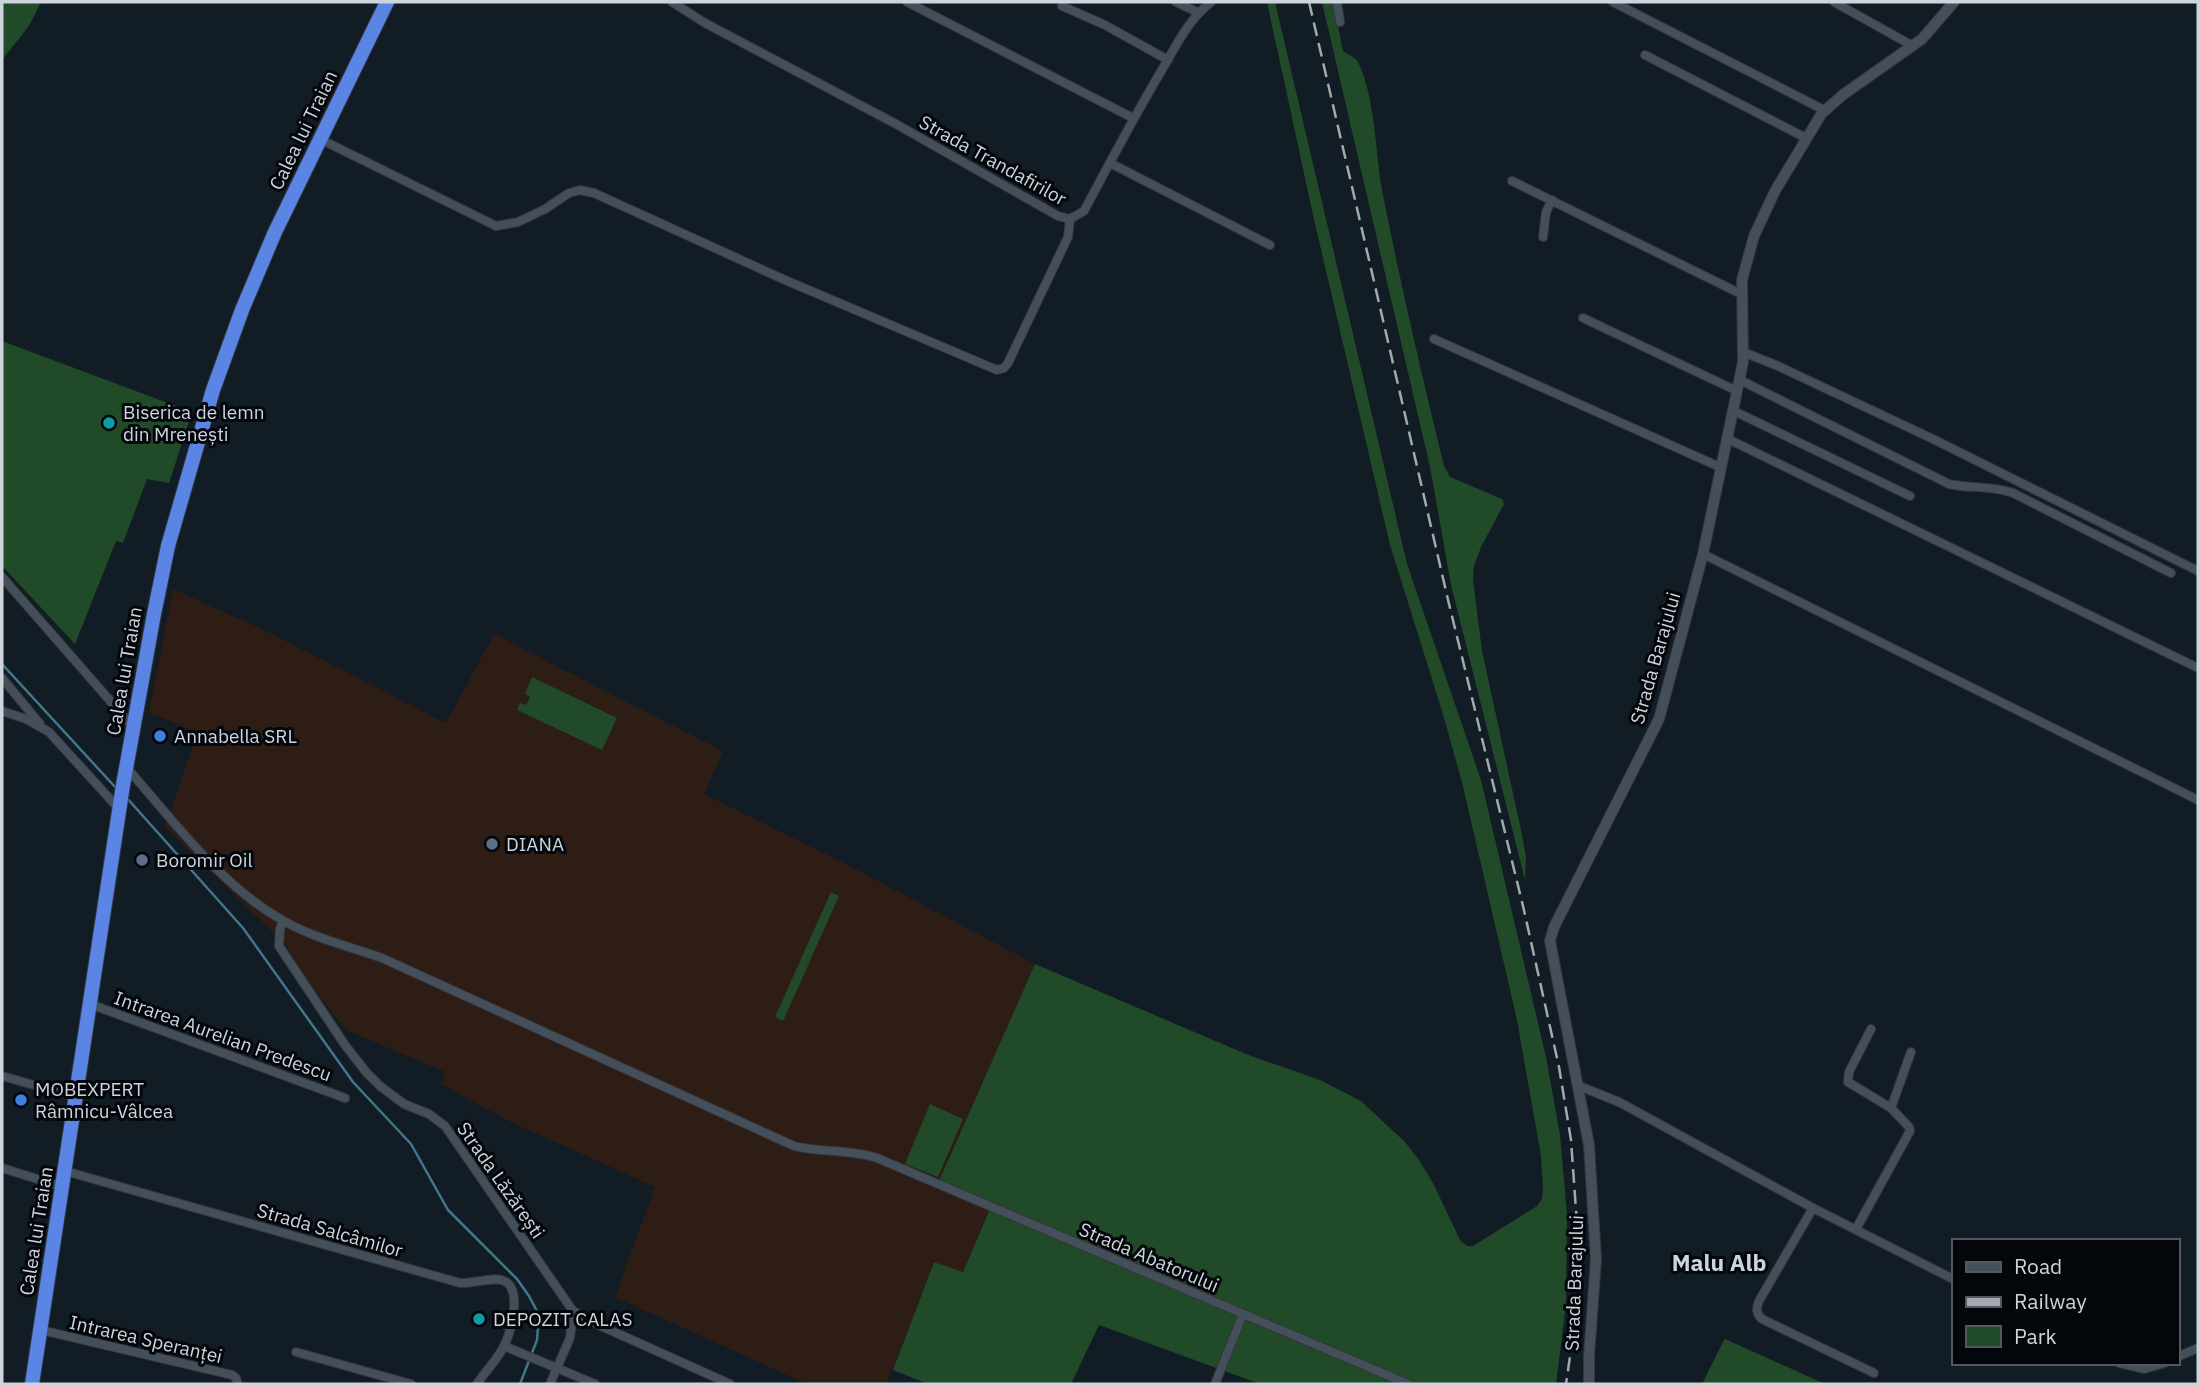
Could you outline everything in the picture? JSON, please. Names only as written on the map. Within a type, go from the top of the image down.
[{"type":"highway","name":"Calea lui Traian","points":[[32,1384],[120,806],[168,546],[213,390],[258,271],[387,2]]},
{"type":"street","name":"Strada Trandafirilor","points":[[672,2],[705,23],[896,124],[1058,216],[1070,219],[1084,211],[1133,118],[1197,12],[1210,2]]},
{"type":"street","points":[[907,2],[1133,118]]},
{"type":"street","points":[[1176,2],[1197,12]]},
{"type":"street","points":[[1336,2],[1340,22]]},
{"type":"street","points":[[1613,2],[1826,111]]},
{"type":"street","points":[[1834,2],[1913,46]]},
{"type":"street","name":"Strada Barajului","points":[[1589,1384],[1596,1259],[1589,1145],[1550,941],[1554,927],[1659,719],[1703,554],[1734,411],[1743,352],[1741,294],[1744,270],[1754,236],[1775,191],[1806,138],[1826,111],[1844,94],[1913,46],[1954,2]]},
{"type":"street","points":[[1062,6],[1105,25],[1168,60]]},
{"type":"street","points":[[1645,55],[1806,138]]},
{"type":"street","points":[[320,139],[496,226],[518,222],[569,193],[580,190],[594,193],[785,280],[996,370],[1004,368],[1008,363],[1069,237],[1070,219]]},
{"type":"street","points":[[1110,163],[1270,245]]},
{"type":"street","points":[[1512,181],[1741,294]]},
{"type":"street","points":[[1543,237],[1546,212],[1552,201]]},
{"type":"street","points":[[1583,318],[1739,385],[1949,484],[1999,488],[2013,493],[2171,573]]},
{"type":"street","points":[[1434,339],[1722,468]]},
{"type":"street","points":[[1743,352],[1933,439],[2198,571]]},
{"type":"street","points":[[1734,411],[1910,496]]},
{"type":"street","points":[[1728,439],[2198,668]]},
{"type":"street","points":[[1703,554],[2198,800]]},
{"type":"street","points":[[2,577],[133,727]]},
{"type":"street","points":[[2,678],[42,726],[120,806]]},
{"type":"street","points":[[2,711],[42,726]]},
{"type":"street","name":"Strada Abatorului","points":[[127,767],[211,864],[258,905],[283,921],[321,939],[382,958],[794,1146],[860,1152],[877,1158],[1408,1384]]},
{"type":"street","name":"Strada Lăzărești","points":[[283,921],[279,946],[345,1045],[380,1086],[404,1104],[429,1114],[445,1126],[573,1311]]},
{"type":"street","name":"Intrarea Aurelian Predescu","points":[[90,1004],[345,1098]]},
{"type":"street","points":[[1856,1229],[1910,1131],[1891,1108],[1848,1082],[1849,1072],[1871,1028]]},
{"type":"street","points":[[1891,1108],[1911,1052]]},
{"type":"street","points":[[2,1076],[76,1097]]},
{"type":"street","points":[[1579,1086],[1619,1102],[1813,1208],[1952,1278]]},
{"type":"street","points":[[2,1168],[63,1187]]},
{"type":"street","name":"Strada Salcâmilor","points":[[65,1171],[460,1283],[474,1284],[502,1279],[509,1284],[514,1300],[514,1314],[504,1346]]},
{"type":"street","points":[[1813,1208],[1756,1309],[1762,1319],[1874,1373]]},
{"type":"street","points":[[550,1384],[570,1338],[573,1311],[730,1384]]},
{"type":"street","points":[[1215,1384],[1243,1314]]},
{"type":"street","name":"Intrarea Speranței","points":[[41,1330],[232,1375],[238,1384]]},
{"type":"street","points":[[477,1384],[504,1346],[595,1384]]},
{"type":"street","points":[[2179,1356],[2198,1348]]},
{"type":"street","points":[[296,1352],[411,1384]]},
{"type":"street","points":[[2127,1365],[2144,1369],[2158,1365]]},
{"type":"shaded area","points":[[173,589],[264,630],[446,723],[494,634],[723,751],[704,794],[842,862],[1035,964],[939,1181],[992,1203],[963,1272],[934,1262],[887,1384],[807,1384],[615,1297],[655,1187],[511,1122],[441,1084],[445,1072],[346,1030],[301,973],[287,946],[165,827],[198,732],[149,713]]},
{"type":"green space","points":[[2,2],[41,2],[29,26],[2,60]]},
{"type":"green space","points":[[1267,2],[1275,2],[1407,564],[1481,780],[1546,1057],[1560,1135],[1567,1214],[1566,1305],[1556,1384],[1260,1384],[1099,1325],[1071,1384],[928,1384],[893,1370],[934,1262],[963,1272],[992,1204],[939,1181],[1035,964],[1246,1054],[1320,1080],[1361,1101],[1405,1142],[1419,1160],[1460,1240],[1467,1246],[1473,1246],[1537,1206],[1542,1199],[1541,1156],[1517,1020],[1462,782],[1390,545],[1313,215]]},
{"type":"green space","points":[[1322,2],[1333,2],[1343,51],[1355,58],[1365,79],[1390,229],[1444,466],[1450,477],[1502,499],[1504,504],[1481,547],[1474,566],[1473,580],[1482,651],[1526,857],[1525,880],[1451,585],[1430,467]]},
{"type":"green space","points":[[2,341],[192,412],[169,483],[147,479],[123,543],[116,541],[75,644],[2,566]]},
{"type":"green space","points":[[532,677],[617,718],[602,750],[517,710],[520,703],[526,705],[530,697],[525,694]]},
{"type":"green space","points":[[831,892],[839,896],[783,1021],[775,1017]]},
{"type":"green space","points":[[930,1104],[963,1119],[938,1177],[905,1164]]},
{"type":"green space","points":[[1725,1339],[1825,1384],[1702,1384]]},
{"type":"waterway","points":[[2,664],[116,788]]},
{"type":"waterway","points":[[126,797],[243,928],[353,1082],[411,1144],[448,1210],[517,1279],[529,1296],[539,1315],[537,1340],[520,1384]]},
{"type":"railway","points":[[1309,2],[1559,1067],[1571,1140],[1578,1238],[1574,1329],[1566,1384]]},
{"type":"place","name":"Biserica de lemn din Mrenești","points":[[109,423]]},
{"type":"place","name":"Annabella SRL","points":[[160,736]]},
{"type":"place","name":"DIANA","points":[[492,844]]},
{"type":"place","name":"Boromir Oil","points":[[142,860]]},
{"type":"place","name":"MOBEXPERT Râmnicu-Vâlcea","points":[[21,1100]]},
{"type":"place","name":"DEPOZIT CALAS","points":[[479,1319]]},
{"type":"district","name":"Malu Alb","points":[[1719,1262]]}]
